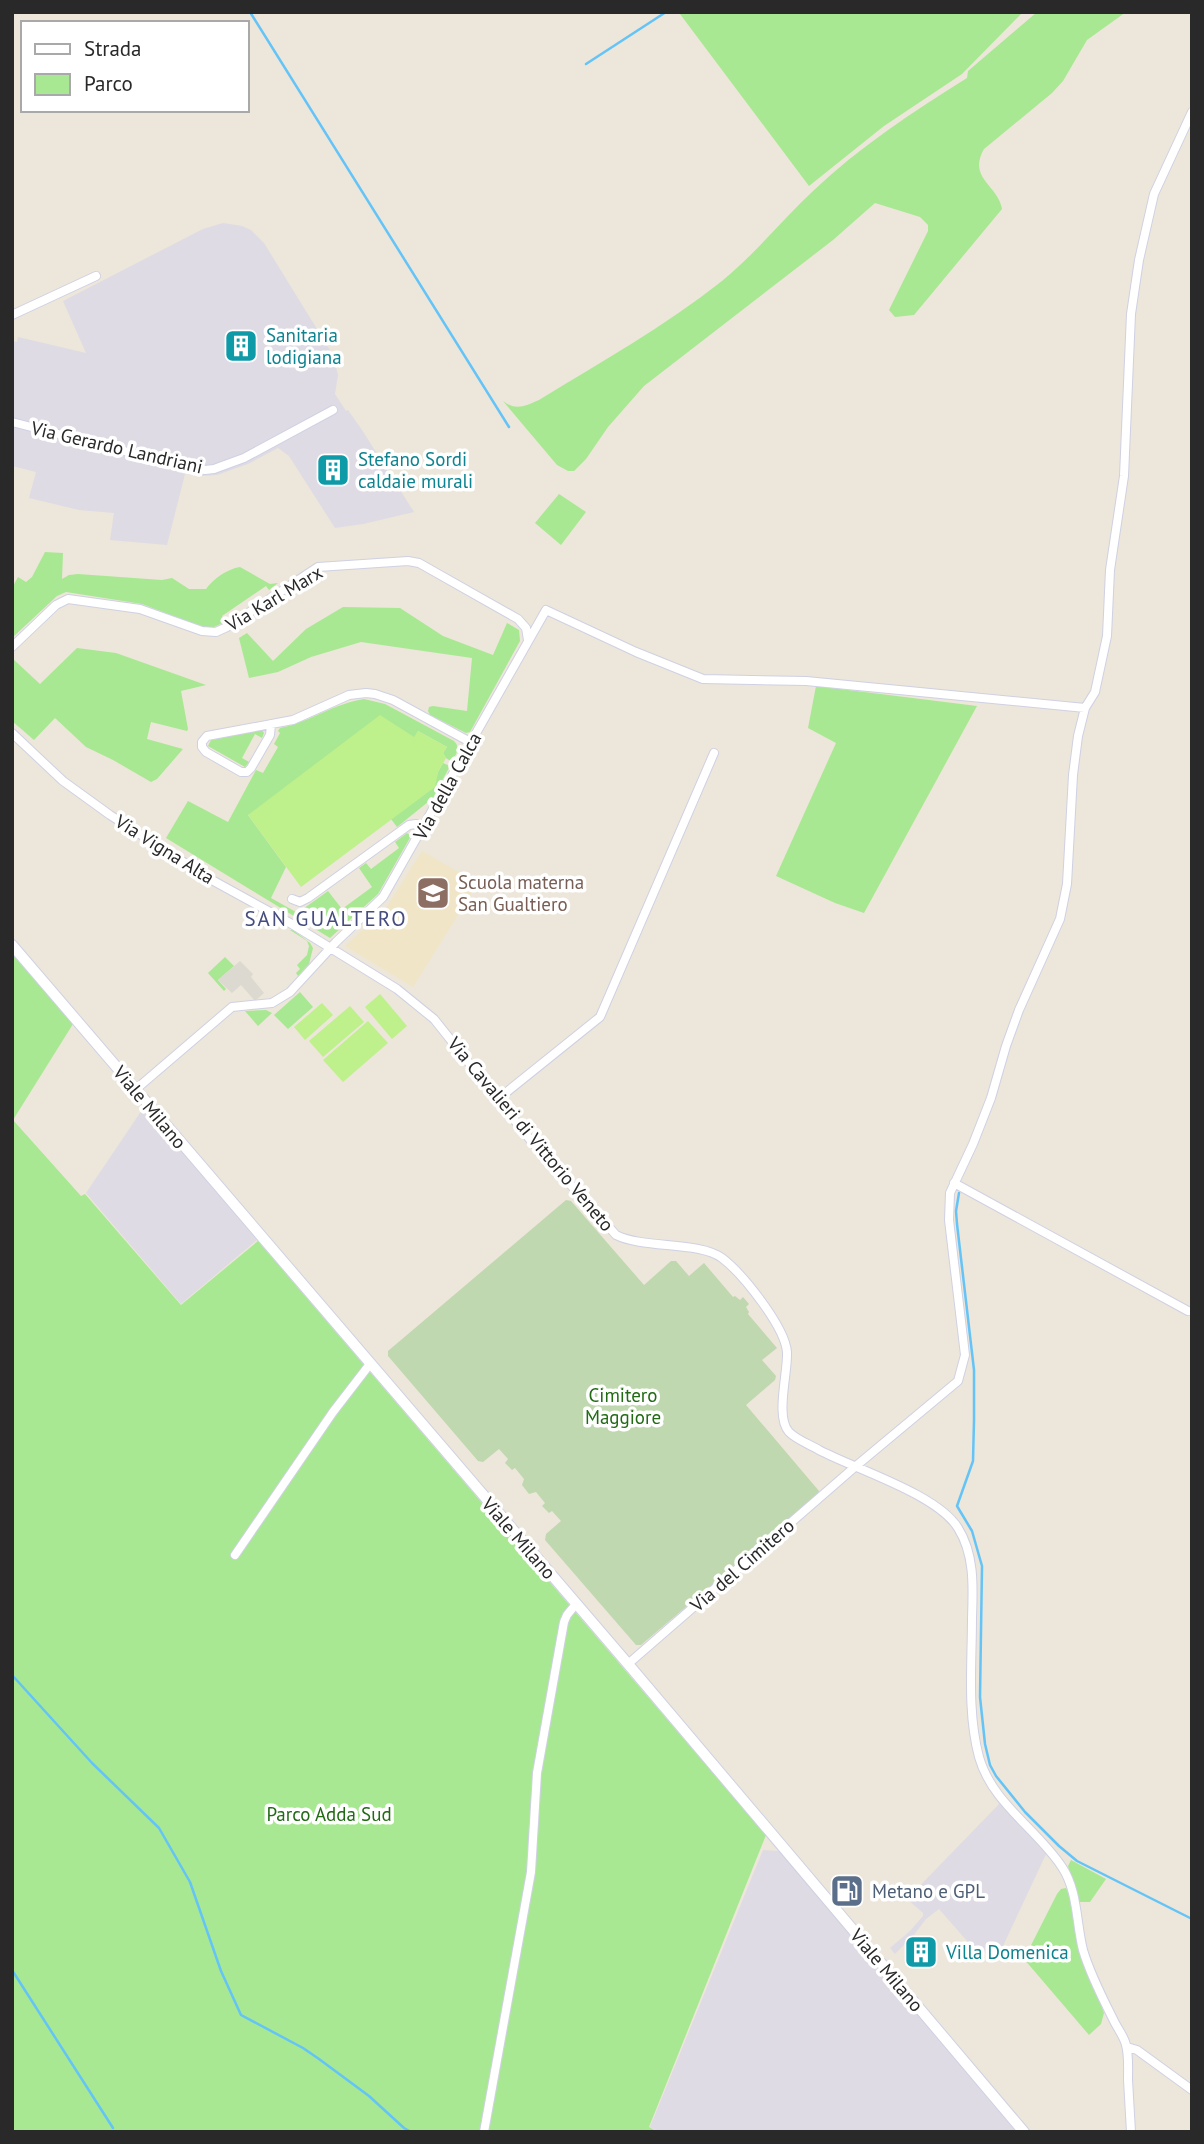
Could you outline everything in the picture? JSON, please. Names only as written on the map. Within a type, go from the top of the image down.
[{"type":"street","name":"Via del Cimitero","points":[[628,1664],[958,1381],[965,1355],[949,1220],[950,1193],[973,1144],[1019,1010],[1060,919],[1067,884],[1078,736],[1085,708],[1095,692],[1107,636],[1110,570],[1124,475],[1131,314],[1139,260],[1154,194],[1192,112]]},
{"type":"street","points":[[12,315],[96,276]]},
{"type":"street","name":"Via Gerardo Landriani","points":[[12,422],[205,470],[244,458],[333,410]]},
{"type":"street","name":"Via Karl Marx","points":[[12,648],[56,605],[68,599],[127,606],[202,631],[216,632],[228,628],[318,567],[408,561],[419,563],[518,618],[526,628],[528,643]]},
{"type":"street","name":"Via della Calca","points":[[135,1090],[229,1009],[278,1001],[296,987],[330,948],[383,897],[546,611],[704,679],[806,681],[1085,708]]},
{"type":"street","points":[[271,724],[270,735],[247,772],[241,772],[205,752],[202,747],[207,736],[299,717],[349,695],[366,692],[393,701],[472,743]]},
{"type":"street","name":"Via Vigna Alta","points":[[12,733],[47,768],[81,794],[167,852],[330,948]]},
{"type":"street","points":[[498,1099],[600,1017],[714,753]]},
{"type":"street","points":[[292,899],[300,902],[308,898],[409,825],[424,827]]},
{"type":"street","points":[[311,936],[318,953],[313,968]]},
{"type":"street","name":"Viale Milano","points":[[12,946],[628,1664],[1024,2132]]},
{"type":"street","name":"Via Cavalieri di Vittorio Veneto","points":[[330,948],[415,1002],[433,1019],[532,1142],[616,1235],[626,1240],[695,1249],[720,1256],[740,1277],[775,1321],[785,1341],[782,1411],[786,1429],[797,1438],[840,1461],[856,1466],[934,1504],[952,1519],[960,1530],[972,1568],[972,1717],[977,1748],[986,1774],[1000,1796],[1051,1852],[1068,1875],[1086,1960],[1127,2047],[1131,2132]]},
{"type":"street","points":[[954,1183],[1188,1311]]},
{"type":"street","points":[[235,1555],[333,1412],[370,1364]]},
{"type":"street","points":[[484,2132],[531,1871],[537,1773],[564,1622],[576,1604]]},
{"type":"street","points":[[1127,2047],[1137,2050],[1192,2090]]},
{"type":"shaded area","points":[[223,223],[251,230],[264,243],[333,355],[338,375],[335,394],[362,430],[414,512],[335,528],[289,456],[278,448],[248,464],[217,475],[185,474],[167,545],[110,540],[114,513],[79,510],[29,498],[36,472],[12,466],[12,341],[17,342],[18,337],[86,353],[63,301],[203,229]]},
{"type":"shaded area","points":[[422,851],[478,883],[413,987],[345,946],[384,911]]},
{"type":"shaded area","points":[[240,961],[253,974],[251,977],[264,993],[255,1001],[241,985],[232,993],[218,980]]},
{"type":"shaded area","points":[[144,1107],[257,1240],[181,1304],[86,1193]]},
{"type":"shaded area","points":[[1003,1800],[1048,1850],[995,1963],[978,1945],[975,1950],[939,1909],[926,1919],[895,1954],[890,1948],[923,1916],[907,1899]]},
{"type":"shaded area","points":[[763,1850],[793,1852],[1022,2132],[659,2132],[650,2127]]},
{"type":"green space","points":[[1023,12],[962,74],[884,126],[809,186],[680,14]]},
{"type":"green space","points":[[1037,12],[1126,12],[1087,40],[1063,81],[1052,93],[984,149],[979,167],[981,175],[996,194],[1002,209],[914,315],[895,317],[889,310],[928,231],[928,225],[920,217],[875,203],[833,240],[644,386],[574,471],[557,465],[503,401],[516,407],[539,400],[632,343],[722,281],[831,175],[887,131],[967,78],[968,71]]},
{"type":"green space","points":[[559,494],[586,512],[561,545],[535,523]]},
{"type":"green space","points":[[45,552],[63,553],[62,579],[78,574],[162,580],[172,578],[189,589],[206,589],[221,575],[240,567],[270,584],[278,583],[269,590],[266,586],[222,616],[225,622],[214,627],[202,627],[142,604],[66,592],[57,596],[12,638],[12,588],[18,577],[26,582],[32,577]]},
{"type":"green space","points":[[343,607],[400,608],[443,636],[493,655],[507,623],[519,630],[520,641],[470,732],[466,733],[430,715],[428,711],[429,707],[433,706],[467,711],[472,658],[361,642],[311,657],[278,672],[249,678],[239,638],[247,633],[273,661],[306,629]]},
{"type":"green space","points":[[77,648],[116,653],[206,685],[181,691],[187,731],[151,722],[147,739],[183,749],[157,779],[151,782],[86,747],[55,718],[34,740],[12,721],[12,658],[40,684]]},
{"type":"green space","points":[[816,686],[977,706],[864,913],[776,876],[836,743],[808,728]]},
{"type":"green space","points":[[364,699],[385,704],[454,741],[457,749],[452,762],[443,753],[447,747],[418,731],[415,738],[248,815],[286,867],[271,898],[296,912],[328,891],[342,909],[372,887],[359,868],[366,863],[371,869],[399,848],[395,842],[407,833],[411,836],[378,894],[330,938],[166,838],[188,801],[228,822],[256,770],[263,773],[278,747],[274,744],[280,728],[302,722],[343,704]]},
{"type":"green space","points":[[380,715],[414,737],[418,731],[447,747],[443,753],[446,758],[438,772],[435,787],[301,887],[248,815]]},
{"type":"green space","points":[[262,730],[262,738],[255,734],[242,758],[249,762],[245,767],[208,746],[211,740]]},
{"type":"green space","points":[[443,763],[450,766],[433,798],[397,827],[391,819],[434,787]]},
{"type":"green space","points":[[290,930],[293,930],[310,943],[313,948],[309,964],[298,976],[296,973],[300,969],[297,965],[307,955],[309,946],[307,941]]},
{"type":"green space","name":"Parco Adda Sud","points":[[12,953],[73,1024],[13,1120],[81,1196],[85,1194],[181,1305],[258,1241],[766,1835],[649,2127],[658,2132],[12,2132]]},
{"type":"green space","points":[[225,957],[234,966],[218,980],[226,989],[224,991],[208,973]]},
{"type":"green space","points":[[300,992],[313,1007],[288,1029],[274,1015]]},
{"type":"green space","points":[[380,994],[407,1026],[392,1039],[365,1007]]},
{"type":"green space","points":[[322,1003],[333,1015],[305,1040],[294,1027]]},
{"type":"green space","points":[[350,1006],[364,1022],[323,1057],[309,1041]]},
{"type":"green space","points":[[266,1010],[272,1013],[258,1026],[245,1011]]},
{"type":"green space","points":[[368,1021],[388,1043],[343,1082],[323,1060]]},
{"type":"green space","name":"Cimitero Maggiore","points":[[566,1200],[571,1201],[644,1285],[671,1261],[676,1261],[689,1276],[704,1263],[733,1297],[740,1300],[743,1297],[749,1304],[746,1307],[748,1314],[777,1348],[762,1360],[776,1376],[775,1380],[746,1405],[819,1491],[818,1495],[641,1645],[636,1645],[545,1540],[546,1534],[561,1521],[552,1511],[549,1513],[542,1506],[545,1503],[536,1492],[529,1494],[522,1485],[524,1479],[515,1468],[512,1470],[505,1463],[508,1459],[499,1449],[483,1462],[478,1461],[388,1356],[388,1351]]},
{"type":"green space","points":[[1071,1860],[1106,1879],[1090,1902],[1078,1902],[1068,1866]]},
{"type":"green space","points":[[1066,1888],[1078,1945],[1104,2013],[1101,2024],[1089,2035],[1024,1959],[1057,1894]]},
{"type":"waterway","points":[[250,12],[509,427]]},
{"type":"waterway","points":[[586,64],[666,12]]},
{"type":"waterway","points":[[959,1193],[956,1211],[974,1370],[974,1420],[973,1461],[957,1506],[972,1531],[982,1566],[980,1697],[990,1765],[1025,1812],[1077,1861],[1192,1919]]},
{"type":"waterway","points":[[12,1675],[92,1763],[159,1828],[190,1882],[221,1971],[241,2015],[319,2059],[411,2132]]},
{"type":"waterway","points":[[12,1970],[113,2128]]},
{"type":"place","name":"Sanitaria lodigiana","points":[[241,346]]},
{"type":"place","name":"Stefano Sordi caldaie murali","points":[[333,470]]},
{"type":"place","name":"Scuola materna San Gualtiero","points":[[433,893]]},
{"type":"place","name":"Metano e GPL","points":[[847,1891]]},
{"type":"place","name":"Villa Domenica","points":[[921,1952]]},
{"type":"district","name":"SAN GUALTERO","points":[[326,918]]}]
